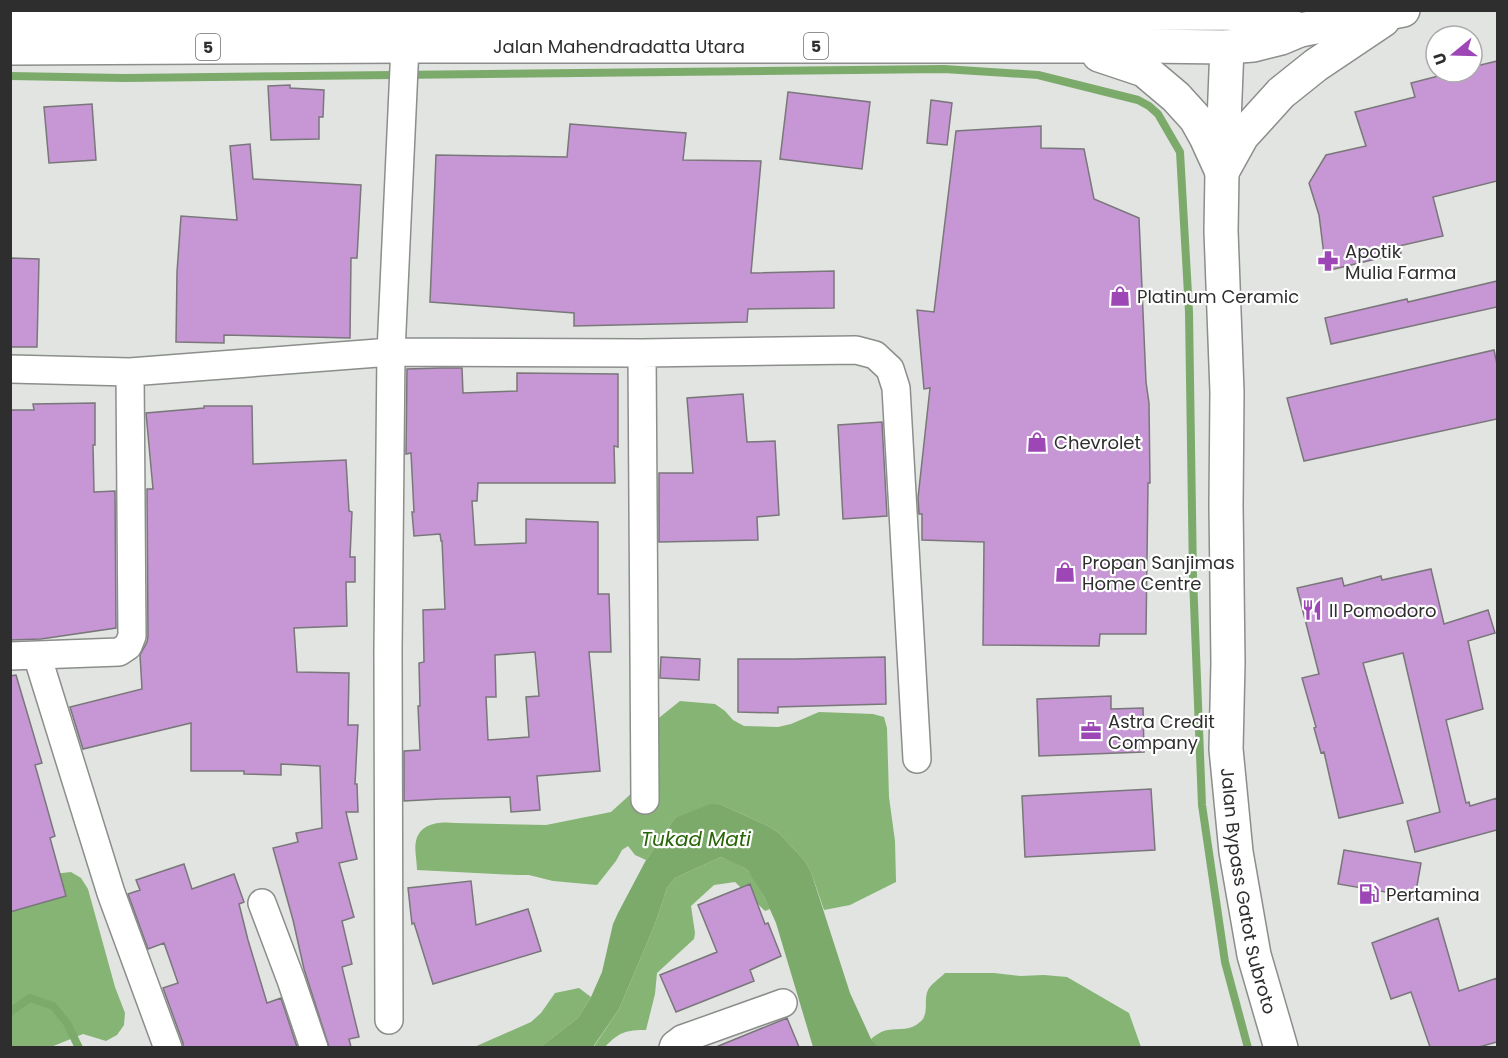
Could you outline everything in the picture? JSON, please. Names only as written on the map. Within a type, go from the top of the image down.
[{"type":"main road","name":"5","points":[[1227,47],[1253,45],[1300,30],[1395,11]]},
{"type":"main road","points":[[1222,172],[1242,136],[1292,83],[1395,11]]},
{"type":"main road","name":"5","points":[[1228,12],[1280,22],[1300,30]]},
{"type":"main road","name":"Jalan Bypass Gatot Subroto","points":[[1228,12],[1221,231],[1227,392],[1226,749],[1236,852],[1254,955],[1281,1047]]},
{"type":"main road","name":"Jalan Mahendradatta Utara","points":[[10,48],[404,24],[869,15],[1228,12]]},
{"type":"main road","name":"Jalan Mahendradatta Utara","points":[[10,18],[167,18],[1070,46],[1227,47]]},
{"type":"main road","points":[[1070,46],[1144,70],[1176,97],[1196,119],[1222,172]]},
{"type":"street","points":[[389,1020],[388,639],[391,352],[404,24]]},
{"type":"street","points":[[10,369],[130,372],[391,352],[642,353],[856,350],[875,355],[890,369],[896,388],[917,759]]},
{"type":"street","points":[[642,353],[645,800]]},
{"type":"street","points":[[10,656],[119,652],[128,646],[132,636],[130,372]]},
{"type":"street","points":[[37,655],[111,893],[168,1047]]},
{"type":"street","points":[[262,903],[314,1047]]},
{"type":"street","points":[[673,1047],[682,1039],[783,1003]]},
{"type":"shaded area","points":[[680,701],[715,704],[733,720],[744,726],[778,727],[819,712],[873,714],[884,717],[887,728],[889,797],[895,841],[896,882],[850,905],[824,910],[805,861],[779,833],[722,805],[675,818],[646,860],[635,855],[628,846],[622,850],[597,885],[553,881],[529,875],[417,870],[416,841],[422,830],[431,824],[449,822],[546,825],[611,812],[656,771],[655,721]]},
{"type":"shaded area","points":[[721,857],[747,870],[759,886],[770,909],[765,911],[735,882],[714,885],[691,906],[694,939],[657,973],[655,994],[646,1030],[623,1033],[605,1047],[593,1048],[619,1009],[655,924],[667,888],[675,878]]},
{"type":"shaded area","points":[[71,872],[81,878],[88,889],[115,987],[125,1013],[124,1025],[117,1035],[106,1041],[83,1034],[51,1047],[11,1047],[10,879]]},
{"type":"shaded area","points":[[945,973],[1067,977],[1129,1013],[1141,1047],[878,1048],[871,1039],[877,1035],[885,1031],[913,1027],[923,1019],[928,990]]},
{"type":"shaded area","points":[[579,988],[591,997],[578,1018],[540,1047],[472,1048],[531,1022],[541,1013],[555,993]]},
{"type":"water","name":"Tukad Mati","points":[[710,804],[722,805],[768,826],[779,833],[805,861],[811,872],[850,993],[871,1039],[878,1047],[813,1047],[776,923],[764,896],[748,871],[721,857],[675,878],[667,888],[655,924],[619,1009],[593,1047],[540,1047],[578,1018],[591,997],[602,972],[613,924],[618,913],[646,860],[675,818]]},
{"type":"building","points":[[1497,61],[1497,181],[1433,197],[1443,236],[1399,246],[1401,253],[1326,271],[1319,215],[1309,183],[1326,155],[1366,146],[1355,112],[1415,97],[1411,83],[1424,80],[1424,84],[1484,84],[1484,64]]},
{"type":"building","points":[[290,85],[290,88],[324,90],[323,117],[319,117],[319,139],[271,140],[268,86]]},
{"type":"building","points":[[788,92],[870,102],[862,169],[780,159]]},
{"type":"building","points":[[931,100],[952,103],[947,145],[927,143]]},
{"type":"building","points":[[92,104],[96,160],[49,163],[44,107]]},
{"type":"building","points":[[570,124],[686,133],[683,160],[761,161],[751,273],[834,271],[834,308],[748,309],[747,322],[574,326],[574,313],[430,302],[436,155],[567,157]]},
{"type":"building","points":[[1041,126],[1041,148],[1084,149],[1094,199],[1139,218],[1146,382],[1149,403],[1150,483],[1148,483],[1146,634],[1100,634],[1099,646],[983,645],[984,542],[922,540],[922,514],[919,514],[918,498],[930,388],[924,389],[917,310],[934,312],[956,131]]},
{"type":"building","points":[[250,144],[253,179],[361,185],[357,258],[351,258],[350,338],[224,335],[224,343],[176,342],[181,216],[237,220],[230,146]]},
{"type":"building","points":[[10,258],[39,259],[37,347],[10,347]]},
{"type":"building","points":[[1497,281],[1497,307],[1331,344],[1325,318],[1407,299],[1408,302]]},
{"type":"building","points":[[1494,350],[1497,364],[1497,419],[1304,461],[1287,398]]},
{"type":"building","points":[[462,368],[463,393],[517,391],[517,373],[618,374],[618,447],[614,446],[615,483],[478,483],[477,501],[472,501],[475,545],[526,543],[526,519],[598,522],[598,594],[609,594],[611,652],[589,652],[600,771],[537,776],[540,810],[511,812],[510,797],[404,801],[404,751],[420,750],[418,706],[420,706],[419,663],[424,662],[423,610],[445,609],[440,534],[414,536],[411,453],[406,454],[407,369]],"holes":[[[535,652],[539,696],[526,697],[529,737],[488,740],[486,697],[496,697],[495,655]]]},
{"type":"building","points":[[743,394],[747,442],[775,441],[779,515],[757,517],[758,540],[659,542],[659,473],[693,473],[687,398]]},
{"type":"building","points":[[95,403],[94,492],[115,491],[116,628],[41,639],[10,640],[10,410],[34,410],[33,404]]},
{"type":"building","points":[[204,406],[252,406],[253,464],[346,460],[349,511],[352,512],[350,557],[355,557],[355,582],[346,582],[347,626],[294,628],[297,672],[349,673],[348,725],[358,725],[355,784],[357,784],[358,812],[346,812],[357,859],[339,863],[354,917],[342,921],[352,964],[342,967],[359,1037],[349,1039],[351,1047],[329,1047],[304,969],[273,848],[298,842],[296,833],[322,828],[320,766],[281,764],[281,775],[244,774],[244,771],[191,771],[191,723],[83,749],[70,707],[142,689],[140,655],[148,636],[147,489],[153,489],[146,413],[204,408]]},
{"type":"building","points":[[882,422],[887,516],[843,519],[838,425]]},
{"type":"building","points":[[1431,569],[1444,624],[1488,610],[1495,633],[1468,641],[1483,709],[1446,720],[1466,803],[1469,802],[1470,806],[1497,798],[1497,830],[1415,852],[1407,821],[1440,812],[1403,653],[1363,663],[1403,803],[1339,818],[1324,752],[1321,753],[1302,678],[1319,674],[1297,588],[1342,578],[1344,586],[1381,576],[1382,580]]},
{"type":"building","points":[[661,657],[700,659],[699,680],[660,678]]},
{"type":"building","points":[[885,657],[886,704],[778,707],[778,713],[738,712],[738,659]]},
{"type":"building","points":[[16,675],[42,763],[35,765],[55,836],[50,838],[66,896],[10,912],[10,676]]},
{"type":"building","name":"Astra Credit Company","points":[[1111,696],[1111,709],[1143,708],[1144,752],[1039,756],[1037,699]]},
{"type":"building","points":[[1151,789],[1155,850],[1025,857],[1022,796]]},
{"type":"building","points":[[1344,850],[1421,863],[1415,897],[1338,884]]},
{"type":"building","points":[[184,864],[192,889],[234,874],[244,902],[239,904],[248,940],[267,1003],[281,998],[297,1047],[183,1047],[163,988],[178,983],[164,943],[148,949],[128,894],[140,890],[136,880]]},
{"type":"building","points":[[471,881],[476,925],[528,909],[541,951],[433,984],[414,923],[412,924],[408,888]]},
{"type":"building","points":[[750,884],[765,924],[768,923],[781,956],[750,970],[754,981],[676,1012],[660,975],[717,952],[698,905]]},
{"type":"building","points":[[1438,918],[1459,991],[1497,978],[1497,1042],[1479,1047],[1430,1047],[1411,992],[1391,999],[1372,943]]},
{"type":"building","points":[[787,1018],[799,1047],[716,1047]]},
{"type":"waterway","points":[[10,76],[124,78],[944,69],[1038,75],[1138,100],[1149,106],[1158,114],[1180,152],[1189,312],[1193,578],[1202,805],[1225,962],[1248,1048]]},
{"type":"waterway","points":[[10,1012],[30,998],[53,1006],[67,1023],[79,1048]]},
{"type":"place","name":"Apotik Mulia Farma","points":[[1328,261]]},
{"type":"place","name":"Platinum Ceramic","points":[[1120,296]]},
{"type":"place","name":"Chevrolet","points":[[1037,442]]},
{"type":"place","name":"Propan Sanjimas Home Centre","points":[[1065,572]]},
{"type":"place","name":"Il Pomodoro","points":[[1312,610]]},
{"type":"place","name":"Astra Credit Company","points":[[1091,731]]},
{"type":"place","name":"Pertamina","points":[[1369,894]]}]
